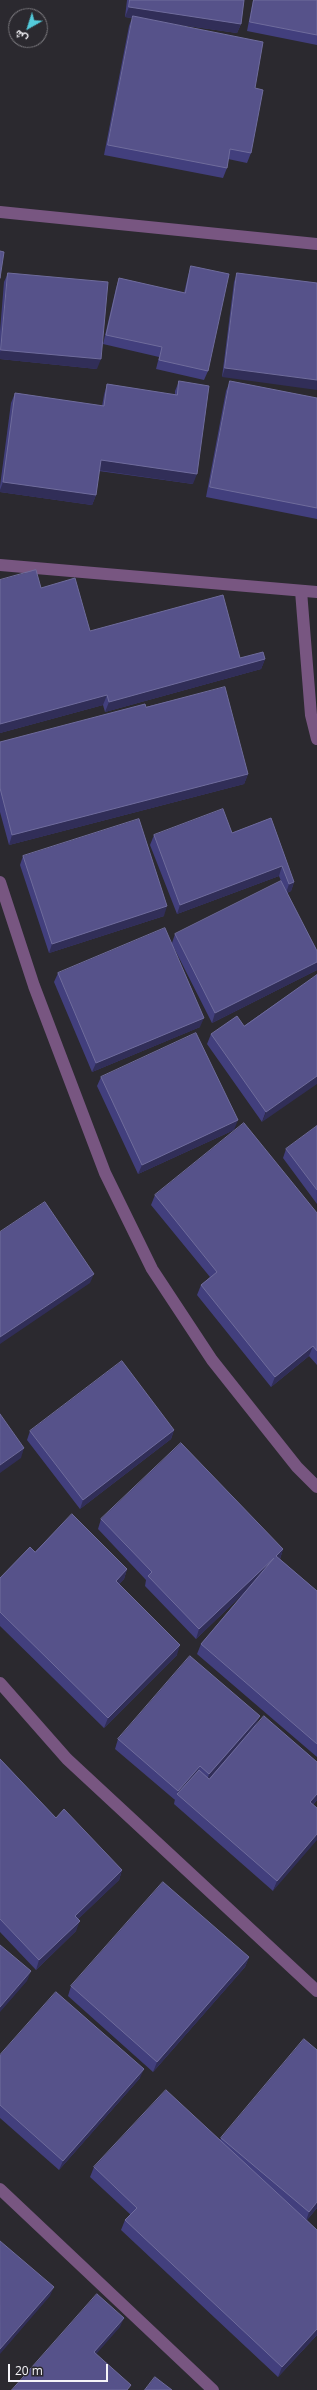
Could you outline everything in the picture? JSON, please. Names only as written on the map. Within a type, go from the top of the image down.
[{"type":"street","points":[[0,212],[317,244]]},
{"type":"street","points":[[0,565],[317,592]]},
{"type":"street","points":[[301,591],[312,715],[317,739]]},
{"type":"street","points":[[0,882],[34,986],[105,1173],[152,1269],[212,1360],[297,1467],[317,1488]]},
{"type":"street","points":[[0,1683],[67,1759],[317,1991]]},
{"type":"street","points":[[0,2189],[213,2390]]},
{"type":"building","points":[[130,0],[244,0],[241,24],[129,7]]},
{"type":"building","points":[[254,0],[317,0],[317,35],[250,22]]},
{"type":"building","points":[[133,16],[263,42],[255,88],[263,90],[251,153],[230,149],[227,168],[108,145]]},
{"type":"building","points":[[0,251],[4,252],[0,278]]},
{"type":"building","points":[[191,266],[229,274],[208,371],[159,360],[162,347],[106,335],[119,278],[185,293]]},
{"type":"building","points":[[8,273],[108,282],[101,359],[1,350]]},
{"type":"building","points":[[237,273],[317,283],[317,380],[225,368]]},
{"type":"building","points":[[179,381],[209,386],[197,474],[101,460],[96,495],[3,482],[15,393],[104,406],[107,384],[177,395]]},
{"type":"building","points":[[230,381],[317,398],[317,508],[210,487]]},
{"type":"building","points":[[36,570],[41,588],[75,578],[90,631],[223,595],[240,658],[263,652],[265,659],[109,702],[107,695],[0,724],[0,580]]},
{"type":"building","points":[[225,687],[248,774],[12,835],[0,788],[0,742],[145,704],[146,707]]},
{"type":"building","points":[[223,809],[232,833],[271,818],[294,882],[289,884],[282,866],[180,905],[154,835]]},
{"type":"building","points":[[139,819],[167,906],[52,944],[23,856]]},
{"type":"building","points":[[281,881],[317,951],[317,962],[215,1013],[175,934]]},
{"type":"building","points":[[165,928],[204,1018],[96,1063],[58,973]]},
{"type":"building","points":[[317,975],[317,1076],[266,1112],[211,1034],[237,1016],[244,1026]]},
{"type":"building","points":[[196,1033],[238,1120],[142,1165],[101,1077]]},
{"type":"building","points":[[244,1123],[317,1213],[317,1351],[313,1346],[275,1377],[201,1285],[217,1272],[155,1195]]},
{"type":"building","points":[[317,1126],[317,1190],[286,1149]]},
{"type":"building","points":[[45,1202],[94,1274],[0,1337],[0,1232]]},
{"type":"building","points":[[122,1361],[174,1430],[83,1500],[30,1431]]},
{"type":"building","points":[[0,1414],[24,1448],[0,1465]]},
{"type":"building","points":[[181,1443],[283,1549],[276,1556],[317,1591],[317,1744],[201,1644],[274,1558],[199,1629],[148,1576],[152,1572],[101,1519]]},
{"type":"building","points":[[72,1514],[127,1569],[116,1581],[180,1645],[108,1718],[0,1612],[0,1578],[30,1547],[35,1552]]},
{"type":"building","points":[[190,1656],[260,1716],[209,1774],[200,1766],[178,1791],[118,1739]]},
{"type":"building","points":[[264,1716],[317,1762],[317,1794],[310,1802],[317,1808],[317,1834],[277,1881],[177,1794],[199,1770],[209,1779]]},
{"type":"building","points":[[0,1759],[56,1818],[64,1809],[122,1870],[75,1916],[80,1921],[39,1960],[0,1919]]},
{"type":"building","points":[[163,1882],[249,1957],[157,2062],[71,1986]]},
{"type":"building","points":[[0,1945],[31,1971],[0,2007]]},
{"type":"building","points":[[56,1992],[144,2069],[63,2161],[0,2105],[0,2055]]},
{"type":"building","points":[[304,2039],[317,2050],[317,2202],[309,2212],[221,2138]]},
{"type":"building","points":[[166,2090],[317,2230],[317,2329],[282,2367],[125,2220],[137,2208],[94,2167]]},
{"type":"building","points":[[0,2241],[54,2287],[0,2349]]},
{"type":"building","points":[[97,2294],[124,2318],[94,2352],[131,2385],[127,2390],[12,2390]]},
{"type":"building","points":[[155,2377],[172,2390],[145,2390]]}]
